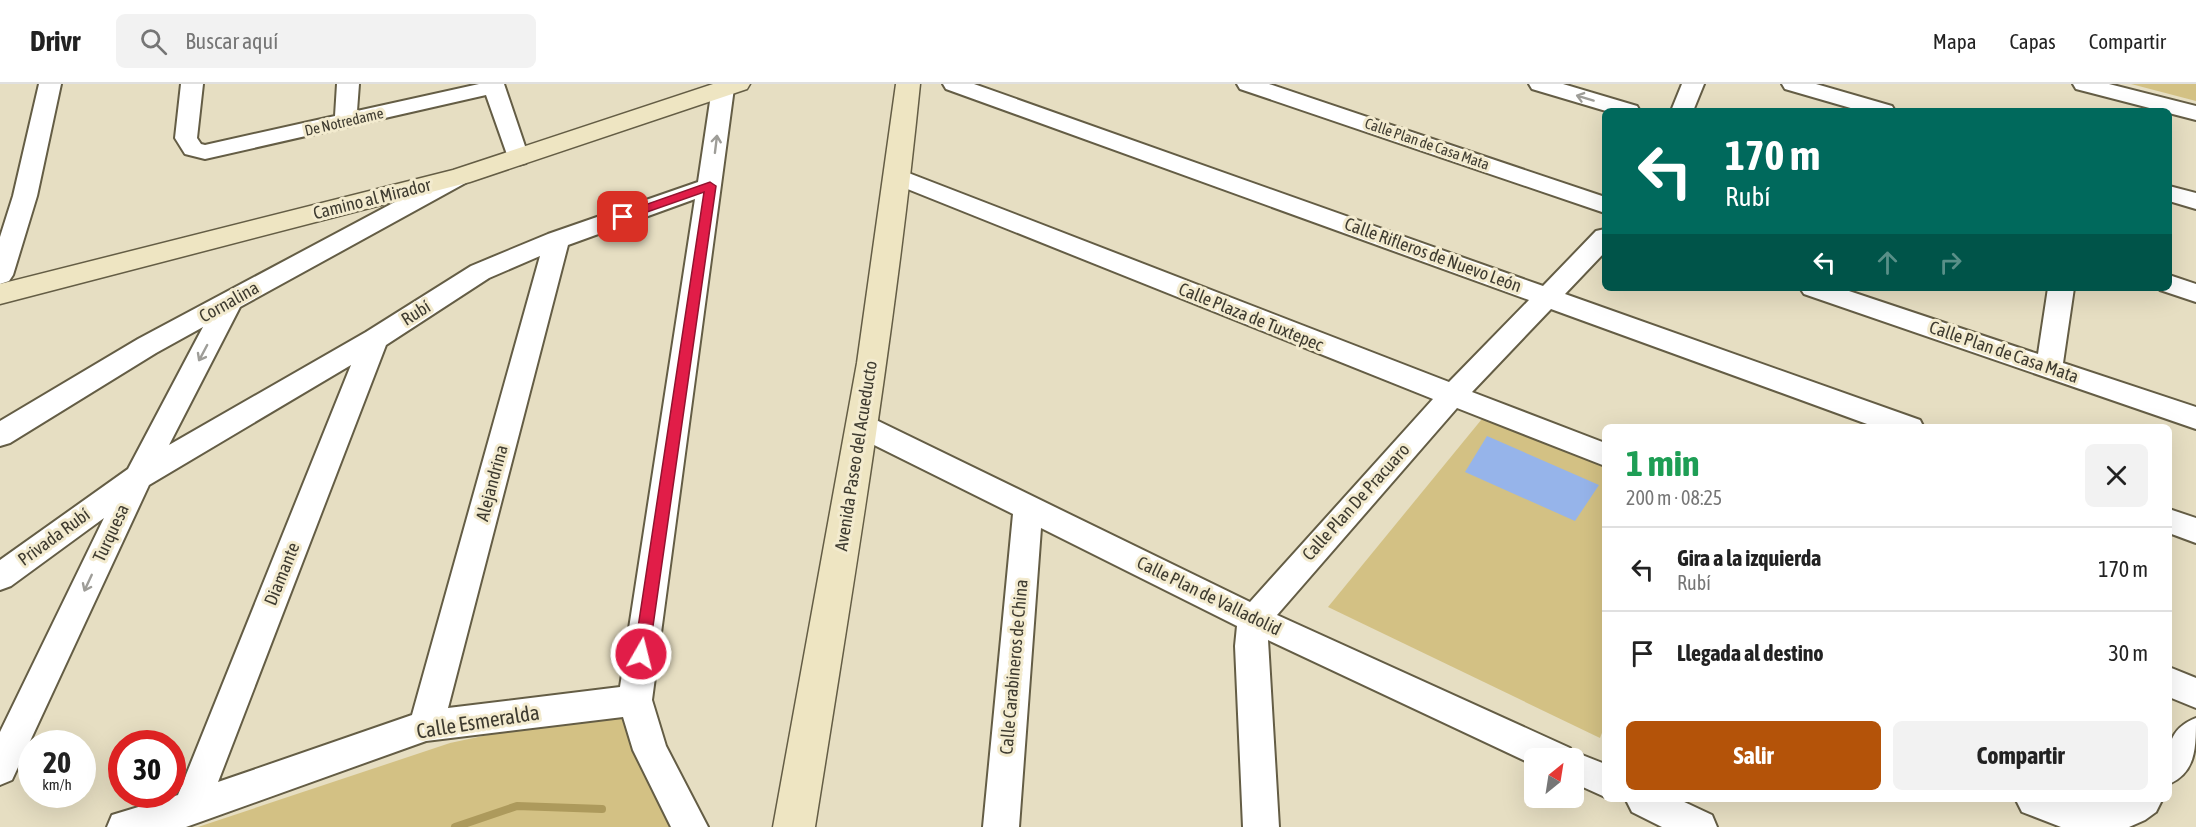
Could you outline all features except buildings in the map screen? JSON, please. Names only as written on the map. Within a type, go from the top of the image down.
[{"type":"street","points":[[0,275],[25,196],[50,84]]},
{"type":"street","name":"De Notredame","points":[[192,84],[186,138],[193,149],[213,151],[494,86]]},
{"type":"street","points":[[346,121],[348,84]]},
{"type":"street","name":"Avenida Paseo del Acueducto","points":[[794,827],[862,426],[898,177],[908,84]]},
{"type":"street","name":"Calle Rifleros de Nuevo León","points":[[954,84],[1899,424]]},
{"type":"street","name":"Calle Plan de Casa Mata","points":[[1248,84],[1602,204]]},
{"type":"street","points":[[1540,84],[1619,108]]},
{"type":"street","points":[[1683,108],[1693,84]]},
{"type":"street","points":[[2084,84],[2196,113]]},
{"type":"street","points":[[690,827],[650,750],[634,700],[710,186],[728,85]]},
{"type":"street","name":"Camino al Mirador","points":[[0,294],[462,176],[728,85]]},
{"type":"street","points":[[1798,85],[1874,108]]},
{"type":"street","points":[[494,86],[518,158]]},
{"type":"street","name":"Cornalina","points":[[0,435],[147,346],[462,176]]},
{"type":"street","name":"Calle Plaza de Tuxtepec","points":[[898,177],[1602,454]]},
{"type":"street","name":"Rubí","points":[[138,477],[375,339],[480,272],[557,240],[710,186]]},
{"type":"street","points":[[2172,195],[2196,201]]},
{"type":"street","points":[[0,201],[25,196]]},
{"type":"street","name":"Alejandrina","points":[[426,726],[557,240]]},
{"type":"street","name":"Calle Plan De Pracuaro","points":[[1254,619],[1452,396],[1602,240]]},
{"type":"street","points":[[2172,285],[2196,293]]},
{"type":"street","name":"Calle Plan de Casa Mata","points":[[1821,291],[2196,418]]},
{"type":"street","points":[[2049,367],[2061,291]]},
{"type":"street","name":"Turquesa","points":[[0,770],[138,477],[230,301]]},
{"type":"street","name":"Diamante","points":[[190,808],[375,339]]},
{"type":"street","name":"Calle Plan de Valladolid","points":[[862,426],[1254,619],[1534,748]]},
{"type":"street","name":"Privada Rubí","points":[[0,577],[138,477]]},
{"type":"street","name":"Calle Carabineros de China","points":[[1001,827],[1028,507]]},
{"type":"street","points":[[2172,523],[2196,531]]},
{"type":"street","points":[[1254,619],[1251,646],[1260,827]]},
{"type":"street","points":[[2172,683],[2196,693]]},
{"type":"street","name":"Calle Esmeralda","points":[[125,827],[190,808],[426,726],[634,700]]},
{"type":"street","points":[[2172,764],[2196,734]]},
{"type":"street","points":[[1584,771],[1602,780]]},
{"type":"street","points":[[1648,802],[1699,827]]},
{"type":"street","points":[[2040,802],[2078,815],[2104,820],[2123,817],[2142,802]]},
{"type":"shaded area","points":[[2131,84],[2196,84],[2196,101]]},
{"type":"shaded area","points":[[1486,414],[1602,461],[1602,733],[1600,738],[1328,607]]},
{"type":"shaded area","points":[[640,703],[694,827],[198,827],[450,743]]},
{"type":"waterway","points":[[455,827],[517,806],[602,809]]},
{"type":"route","points":[[623,217],[710,186],[641,654]]}]
